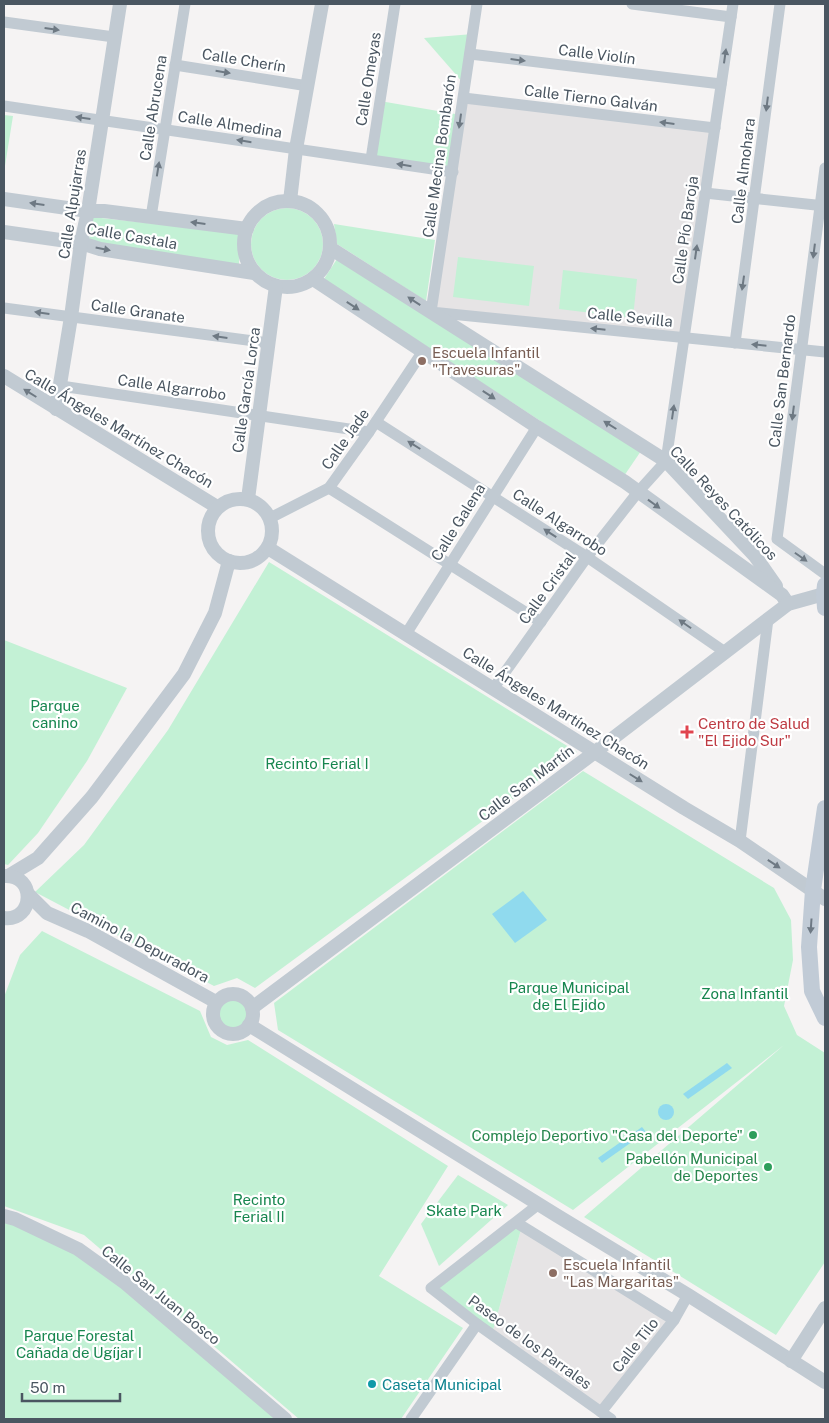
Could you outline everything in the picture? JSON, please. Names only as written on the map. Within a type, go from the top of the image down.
[{"type":"main road","points":[[825,808],[819,894],[809,947],[812,991],[825,1018]]},
{"type":"street","name":"Calle Alpujarras","points":[[56,409],[120,4]]},
{"type":"street","name":"Calle Abrucena","points":[[150,217],[185,4]]},
{"type":"street","points":[[290,200],[296,149],[322,4]]},
{"type":"street","name":"Calle Omeyas","points":[[370,159],[395,4]]},
{"type":"street","name":"Calle Mecina Bombarón","points":[[431,312],[477,4]]},
{"type":"street","points":[[632,4],[731,17]]},
{"type":"street","name":"Calle Pío Baroja","points":[[666,461],[733,4]]},
{"type":"street","name":"Calle Almohara","points":[[735,343],[780,4]]},
{"type":"street","points":[[4,22],[114,37]]},
{"type":"street","name":"Calle Violín","points":[[470,54],[721,84]]},
{"type":"street","name":"Calle Cherín","points":[[175,64],[308,86]]},
{"type":"street","name":"Calle Tierno Galván","points":[[464,98],[715,128]]},
{"type":"street","name":"Calle Almedina","points":[[4,106],[452,172]]},
{"type":"street","name":"Calle San Bernardo","points":[[825,168],[823,205],[777,539],[825,574]]},
{"type":"street","points":[[705,193],[823,205]]},
{"type":"street","name":"Calle Castala","points":[[4,199],[88,211],[104,211],[246,228]]},
{"type":"street","points":[[290,200],[304,204],[320,216],[329,234],[330,248],[327,260],[321,271],[313,279],[289,288],[276,286],[264,281],[254,273],[244,252],[244,240],[246,228],[254,216],[264,207],[290,200]]},
{"type":"street","name":"Calle Castala","points":[[4,232],[81,243],[100,249],[254,273]]},
{"type":"street","name":"Calle Reyes Católicos","points":[[330,248],[666,461],[755,556],[785,600]]},
{"type":"street","name":"Calle Reyes Católicos","points":[[313,279],[638,492],[785,600]]},
{"type":"street","name":"Calle García Lorca","points":[[248,499],[276,286]]},
{"type":"street","name":"Calle Granate","points":[[4,308],[269,343]]},
{"type":"street","name":"Calle Sevilla","points":[[431,312],[825,352]]},
{"type":"street","name":"Calle Jade","points":[[270,518],[329,488],[423,352]]},
{"type":"street","name":"Calle Ángeles Martínez Chacón","points":[[4,376],[217,507]]},
{"type":"street","name":"Calle Algarrobo","points":[[60,386],[369,432]]},
{"type":"street","name":"Calle Algarrobo","points":[[376,422],[587,557],[725,652]]},
{"type":"street","name":"Calle Galena","points":[[406,634],[537,427]]},
{"type":"street","name":"Calle Cristal","points":[[493,689],[587,557],[638,492],[666,461]]},
{"type":"street","points":[[329,488],[541,622]]},
{"type":"street","points":[[237,498],[248,499],[257,503],[270,518],[272,538],[268,548],[260,556],[251,561],[229,562],[212,548],[208,538],[211,516],[217,507],[226,501],[237,498]]},
{"type":"street","name":"Calle Ángeles Martínez Chacón","points":[[268,548],[740,841],[819,894]]},
{"type":"street","points":[[7,876],[38,858],[92,797],[184,674],[215,613],[229,562]]},
{"type":"street","name":"Calle San Martín","points":[[252,1008],[595,752],[768,619],[785,600],[825,596]]},
{"type":"street","points":[[740,841],[768,619]]},
{"type":"street","points":[[4,930],[13,916],[25,908],[28,901],[27,891],[38,858]]},
{"type":"street","name":"Camino la Depuradora","points":[[7,876],[16,877],[22,882],[27,891],[47,913],[88,930],[216,1002]]},
{"type":"street","name":"Camino la Depuradora","points":[[13,916],[47,913]]},
{"type":"street","points":[[226,994],[239,994],[249,1002],[252,1008],[250,1025],[245,1030],[233,1034],[221,1030],[212,1014],[216,1002],[226,994]]},
{"type":"street","points":[[250,1025],[688,1295],[825,1382]]},
{"type":"street","points":[[539,1204],[517,1223],[674,1320]]},
{"type":"street","name":"Calle San Juan Bosco","points":[[4,1216],[15,1219],[78,1249],[124,1282],[284,1419]]},
{"type":"street","name":"Paseo de los Parrales","points":[[517,1223],[432,1288],[477,1324],[611,1419]]},
{"type":"street","name":"Calle Tilo","points":[[601,1412],[674,1320],[688,1295]]},
{"type":"street","points":[[791,1361],[825,1308]]},
{"type":"street","points":[[411,1419],[477,1324]]},
{"type":"shaded area","points":[[464,98],[715,128],[684,338],[431,312]]},
{"type":"shaded area","name":"Escuela Infantil \"Las Margaritas\"","points":[[522,1226],[674,1320],[601,1412],[492,1334]]},
{"type":"green space","points":[[473,34],[465,85],[424,38]]},
{"type":"green space","points":[[380,101],[461,115],[453,172],[371,159]]},
{"type":"green space","points":[[4,115],[13,116],[4,172]]},
{"type":"green space","points":[[287,208],[307,214],[317,224],[323,244],[317,264],[307,274],[287,280],[267,274],[257,264],[251,244],[257,224],[267,214]]},
{"type":"green space","points":[[92,217],[239,233],[239,266],[89,241]]},
{"type":"green space","points":[[334,224],[435,240],[426,301],[337,244]]},
{"type":"green space","points":[[458,257],[534,266],[529,306],[453,297]]},
{"type":"green space","points":[[337,259],[641,451],[624,476],[324,279]]},
{"type":"green space","points":[[563,270],[637,279],[633,318],[559,309]]},
{"type":"green space","name":"Recinto Ferial I","points":[[269,562],[577,752],[255,988],[237,978],[214,986],[35,892],[84,845],[168,730]]},
{"type":"green space","name":"Parque canino","points":[[4,640],[127,688],[87,761],[38,833],[8,865],[4,864]]},
{"type":"green space","name":"Parque Municipal de El Ejido","points":[[583,771],[774,888],[791,920],[793,960],[784,1006],[797,1035],[825,1053],[825,1262],[776,1335],[584,1217],[784,1045],[573,1210],[278,1030],[274,1003]]},
{"type":"green space","name":"Recinto Ferial II","points":[[42,931],[200,1011],[211,1037],[227,1045],[248,1040],[448,1166],[379,1276],[463,1328],[401,1419],[299,1419],[84,1235],[4,1206],[4,997],[20,955]]},
{"type":"green space","points":[[233,994],[247,1000],[253,1014],[247,1028],[233,1034],[219,1028],[213,1014],[219,1000]]},
{"type":"green space","name":"Skate Park","points":[[458,1175],[508,1205],[439,1266],[421,1224]]},
{"type":"green space","name":"Parque Forestal Cañada de Ugíjar I","points":[[4,1216],[78,1249],[285,1419],[4,1419]]},
{"type":"green space","points":[[517,1223],[522,1226],[492,1334],[431,1288]]},
{"type":"water","points":[[523,891],[547,920],[515,943],[492,914]]},
{"type":"water","points":[[727,1063],[732,1068],[688,1099],[683,1094]]},
{"type":"water","points":[[666,1104],[674,1112],[666,1120],[658,1112]]},
{"type":"water","points":[[642,1127],[646,1132],[602,1163],[598,1158]]},
{"type":"place","name":"Escuela Infantil \"Travesuras\"","points":[[422,361]]},
{"type":"place","name":"Centro de Salud \"El Ejido Sur\"","points":[[687,732]]},
{"type":"place","name":"Complejo Deportivo \"Casa del Deporte\"","points":[[753,1135]]},
{"type":"place","name":"Pabellón Municipal de Deportes","points":[[768,1167]]},
{"type":"place","name":"Escuela Infantil \"Las Margaritas\"","points":[[553,1273]]},
{"type":"place","name":"Caseta Municipal","points":[[372,1384]]},
{"type":"park label","name":"Zona Infantil","points":[[745,993]]}]
